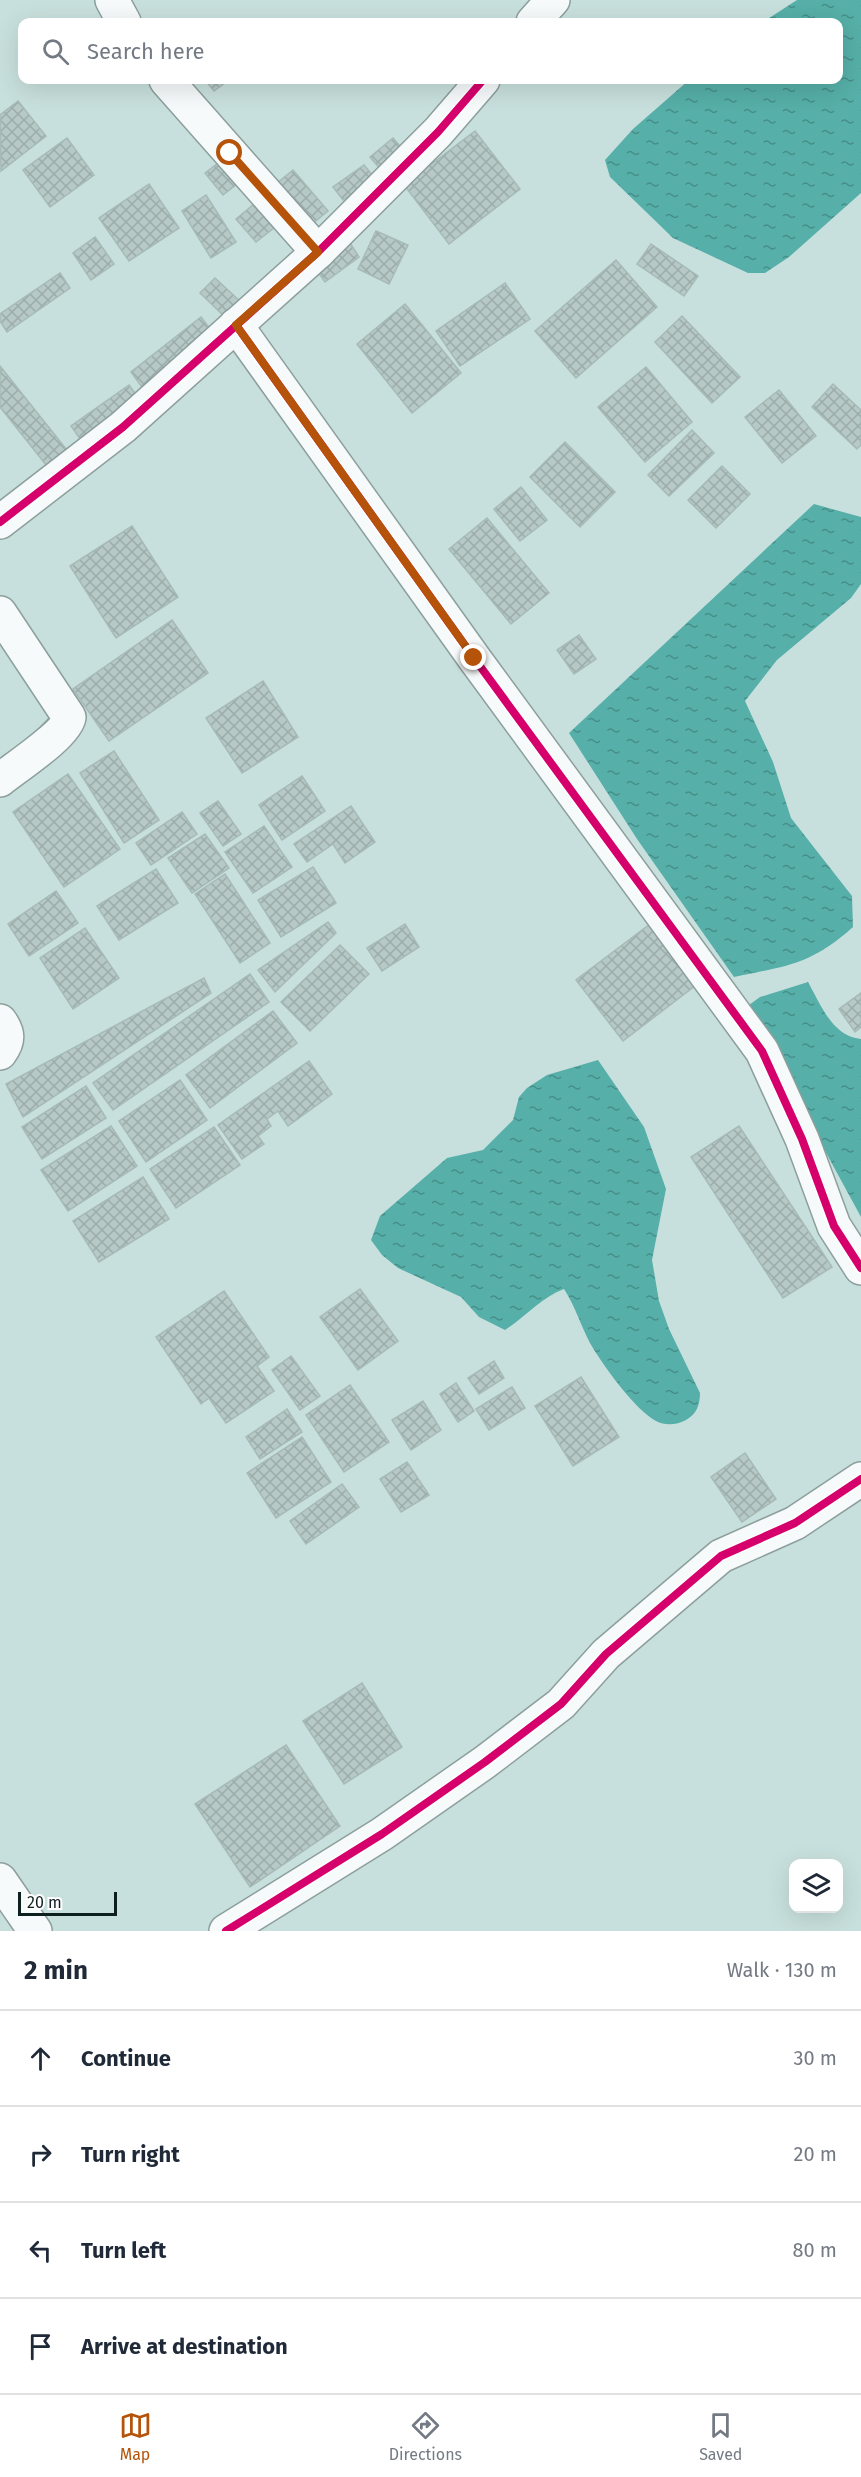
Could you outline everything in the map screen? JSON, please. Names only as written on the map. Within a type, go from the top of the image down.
[{"type":"street","points":[[112,0],[122,18]]},
{"type":"street","points":[[537,18],[553,0]]},
{"type":"street","points":[[170,84],[318,252]]},
{"type":"street","points":[[0,522],[123,427],[318,252],[438,132],[480,84]]},
{"type":"street","points":[[236,325],[474,658],[762,1051],[802,1139],[834,1226],[861,1268]]},
{"type":"street","points":[[0,613],[69,717],[68,724],[60,735],[0,780]]},
{"type":"street","points":[[0,1021],[6,1030],[8,1039],[0,1053]]},
{"type":"street","points":[[226,1931],[382,1834],[485,1762],[561,1704],[606,1654],[721,1556],[795,1523],[861,1479]]},
{"type":"street","points":[[0,1880],[35,1931]]},
{"type":"water","points":[[797,0],[861,0],[861,193],[789,257],[765,273],[748,273],[673,238],[610,177],[605,160],[633,129],[684,84],[843,84],[843,18],[769,18]]},
{"type":"water","points":[[814,504],[861,517],[861,584],[851,598],[777,660],[745,701],[773,762],[791,818],[852,896],[853,927],[838,940],[811,957],[734,977],[637,839],[569,733]]},
{"type":"water","points":[[808,982],[835,1026],[851,1037],[861,1039],[861,1217],[750,1013],[749,1005],[760,997]]},
{"type":"water","points":[[598,1060],[644,1127],[666,1189],[652,1260],[659,1301],[669,1329],[700,1393],[693,1415],[675,1424],[656,1421],[639,1407],[620,1386],[590,1343],[564,1289],[541,1302],[505,1330],[479,1317],[461,1297],[398,1268],[382,1255],[371,1240],[380,1216],[447,1158],[483,1150],[513,1120],[519,1097],[527,1088],[547,1075]]},
{"type":"building","points":[[208,84],[224,84],[214,91]]},
{"type":"building","points":[[18,101],[46,136],[1,171],[0,115]]},
{"type":"building","points":[[475,131],[520,189],[449,244],[404,185]]},
{"type":"building","points":[[67,138],[94,175],[50,207],[23,170]]},
{"type":"building","points":[[393,138],[405,152],[382,171],[370,157]]},
{"type":"building","points":[[223,159],[241,181],[223,195],[205,173]]},
{"type":"building","points":[[364,165],[374,177],[343,200],[333,187]]},
{"type":"building","points":[[293,170],[328,211],[312,224],[277,183]]},
{"type":"building","points":[[149,184],[179,228],[129,261],[99,218]]},
{"type":"building","points":[[206,195],[236,242],[211,258],[182,211]]},
{"type":"building","points":[[254,204],[274,228],[256,242],[236,219]]},
{"type":"building","points":[[376,231],[408,245],[389,284],[358,269]]},
{"type":"building","points":[[95,237],[114,264],[91,280],[73,253]]},
{"type":"building","points":[[350,243],[359,257],[325,282],[315,268]]},
{"type":"building","points":[[651,244],[698,276],[684,296],[637,264]]},
{"type":"building","points":[[616,260],[657,307],[576,378],[535,331]]},
{"type":"building","points":[[60,273],[70,288],[7,332],[0,321],[0,314]]},
{"type":"building","points":[[215,278],[242,303],[227,319],[200,293]]},
{"type":"building","points":[[505,283],[530,319],[460,366],[436,331]]},
{"type":"building","points":[[405,304],[461,373],[412,413],[357,344]]},
{"type":"building","points":[[682,316],[740,377],[712,403],[655,342]]},
{"type":"building","points":[[201,317],[214,334],[144,390],[131,372]]},
{"type":"building","points":[[0,366],[70,454],[50,470],[0,407]]},
{"type":"building","points":[[646,367],[692,422],[645,462],[598,407]]},
{"type":"building","points":[[833,384],[861,410],[861,445],[857,449],[812,407]]},
{"type":"building","points":[[129,385],[143,404],[85,446],[71,426]]},
{"type":"building","points":[[779,390],[816,436],[782,463],[745,417]]},
{"type":"building","points":[[692,430],[714,453],[669,496],[648,475]]},
{"type":"building","points":[[565,442],[615,492],[580,527],[530,477]]},
{"type":"building","points":[[722,466],[750,494],[716,528],[688,500]]},
{"type":"building","points":[[521,487],[547,520],[520,541],[494,509]]},
{"type":"building","points":[[487,518],[549,593],[511,624],[449,549]]},
{"type":"building","points":[[132,526],[178,597],[116,638],[70,566]]},
{"type":"building","points":[[172,620],[208,673],[109,741],[73,689]]},
{"type":"building","points":[[579,635],[596,659],[574,674],[557,650]]},
{"type":"building","points":[[263,681],[298,737],[242,773],[206,718]]},
{"type":"building","points":[[114,751],[159,820],[124,843],[80,773]]},
{"type":"building","points":[[68,774],[120,849],[64,887],[13,812]]},
{"type":"building","points":[[302,776],[325,811],[282,840],[259,805]]},
{"type":"building","points":[[218,801],[241,834],[223,846],[200,813]]},
{"type":"building","points":[[351,806],[375,842],[345,863],[333,844],[307,862],[294,844]]},
{"type":"building","points":[[182,812],[197,834],[151,865],[136,843]]},
{"type":"building","points":[[264,826],[292,867],[253,893],[225,852]]},
{"type":"building","points":[[205,834],[229,868],[192,893],[168,858]]},
{"type":"building","points":[[313,867],[336,903],[281,937],[258,900]]},
{"type":"building","points":[[156,869],[178,903],[119,940],[97,906]]},
{"type":"building","points":[[225,874],[270,943],[240,963],[195,894]]},
{"type":"building","points":[[56,891],[78,923],[29,956],[8,924]]},
{"type":"building","points":[[654,921],[700,982],[623,1041],[576,980]]},
{"type":"building","points":[[328,922],[336,933],[275,992],[258,970]]},
{"type":"building","points":[[405,924],[419,947],[382,971],[367,948]]},
{"type":"building","points":[[85,928],[119,978],[73,1009],[40,958]]},
{"type":"building","points":[[340,945],[369,974],[310,1031],[281,1002]]},
{"type":"building","points":[[250,974],[269,1002],[113,1110],[93,1083]]},
{"type":"building","points":[[204,978],[211,993],[23,1117],[6,1084]]},
{"type":"building","points":[[861,993],[861,1027],[855,1032],[839,1009]]},
{"type":"building","points":[[273,1011],[297,1043],[210,1108],[186,1075]]},
{"type":"building","points":[[309,1061],[332,1094],[288,1126],[278,1111],[267,1119],[271,1126],[258,1136],[264,1144],[242,1159],[218,1125]]},
{"type":"building","points":[[180,1080],[207,1120],[146,1162],[119,1121]]},
{"type":"building","points":[[86,1086],[106,1118],[42,1159],[22,1127]]},
{"type":"building","points":[[111,1126],[137,1166],[68,1211],[41,1170]]},
{"type":"building","points":[[739,1126],[832,1267],[783,1298],[691,1157]]},
{"type":"building","points":[[214,1127],[240,1165],[176,1208],[150,1169]]},
{"type":"building","points":[[143,1177],[169,1219],[99,1262],[73,1221]]},
{"type":"building","points":[[360,1289],[398,1341],[358,1370],[320,1317]]},
{"type":"building","points":[[224,1291],[269,1357],[257,1366],[274,1391],[226,1423],[209,1398],[201,1404],[156,1337]]},
{"type":"building","points":[[291,1356],[320,1396],[300,1410],[272,1370]]},
{"type":"building","points":[[494,1361],[504,1378],[479,1394],[468,1378]]},
{"type":"building","points":[[581,1377],[619,1437],[573,1466],[535,1406]]},
{"type":"building","points":[[456,1383],[474,1411],[458,1422],[440,1394]]},
{"type":"building","points":[[350,1385],[389,1442],[344,1472],[306,1415]]},
{"type":"building","points":[[512,1387],[525,1408],[489,1430],[476,1409]]},
{"type":"building","points":[[423,1401],[441,1430],[411,1450],[392,1420]]},
{"type":"building","points":[[287,1409],[302,1432],[260,1459],[246,1437]]},
{"type":"building","points":[[302,1437],[331,1482],[276,1518],[247,1473]]},
{"type":"building","points":[[745,1453],[776,1499],[742,1522],[711,1477]]},
{"type":"building","points":[[407,1462],[429,1495],[401,1512],[380,1479]]},
{"type":"building","points":[[342,1484],[359,1507],[306,1544],[290,1521]]},
{"type":"building","points":[[362,1683],[402,1747],[344,1784],[303,1721]]},
{"type":"building","points":[[286,1745],[340,1826],[250,1887],[195,1804]]},
{"type":"cycle path","points":[[0,522],[123,427],[318,252],[438,132],[480,84]]},
{"type":"cycle path","points":[[236,325],[474,658],[762,1051],[802,1139],[834,1226],[861,1268]]},
{"type":"cycle path","points":[[226,1931],[382,1834],[485,1762],[561,1704],[606,1654],[721,1556],[795,1523],[861,1479]]},
{"type":"route","points":[[230,153],[318,252],[236,325],[474,658]]}]
